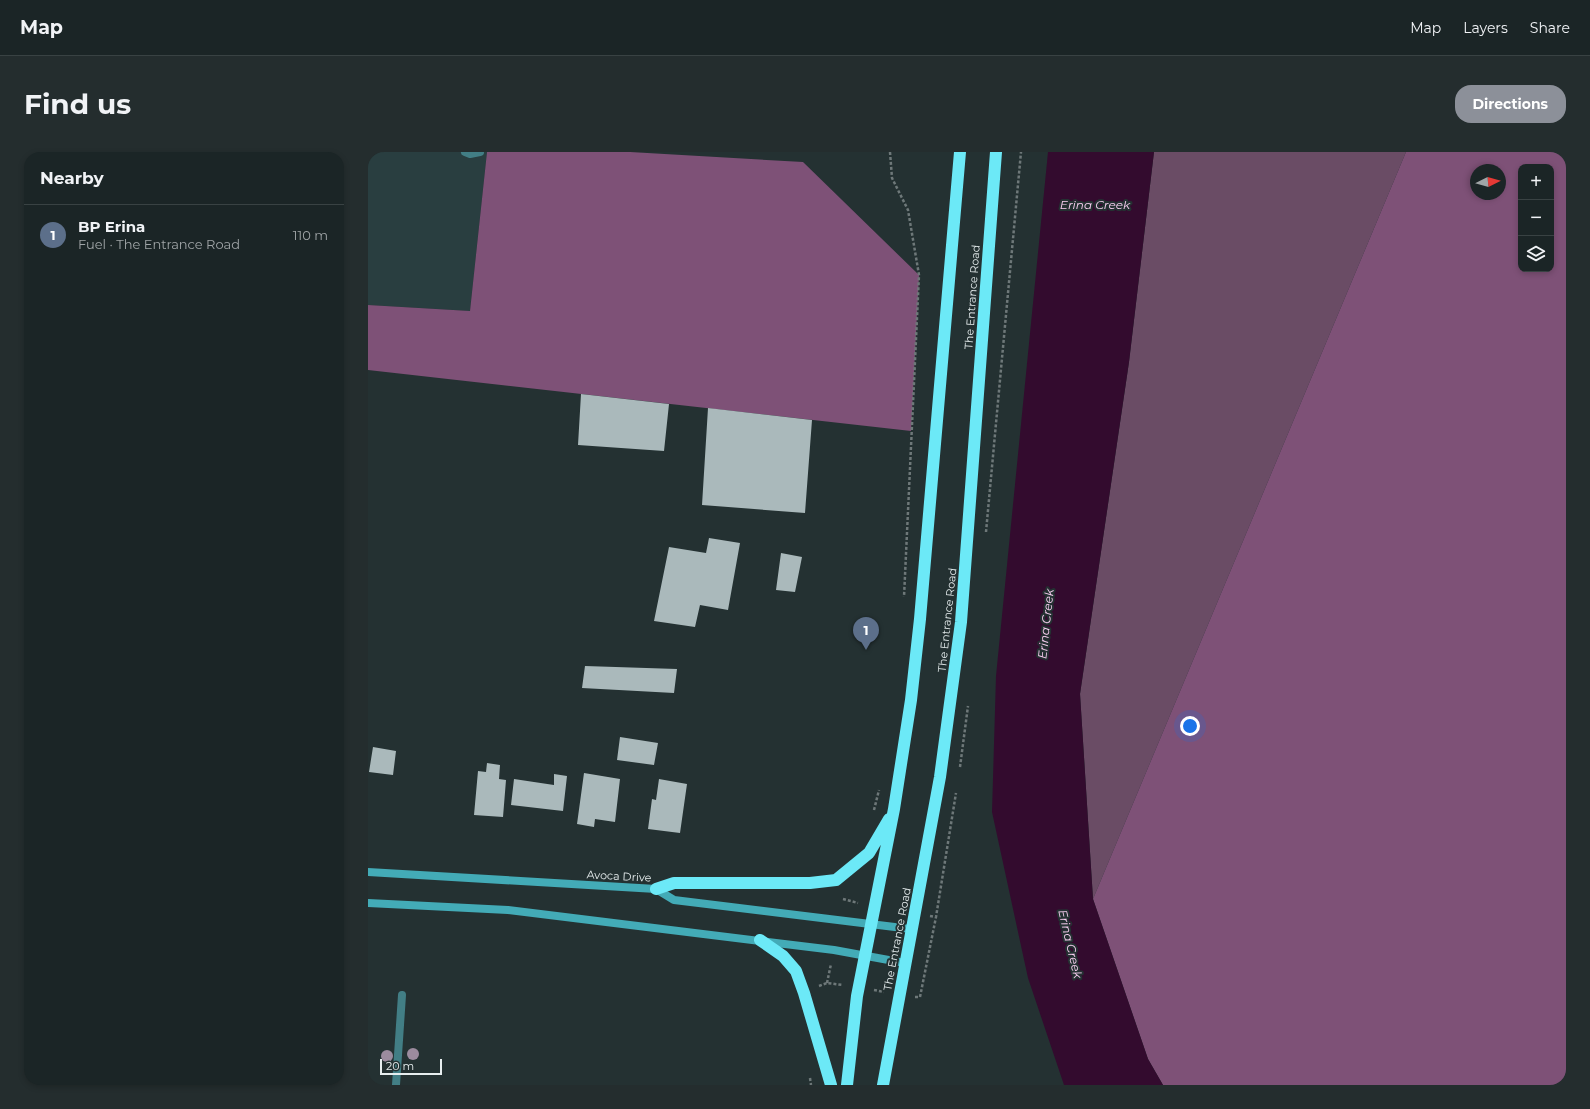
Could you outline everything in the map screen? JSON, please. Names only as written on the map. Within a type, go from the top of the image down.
[{"type":"highway","points":[[847,1085],[857,996],[894,809],[911,700],[920,619],[960,152]]},
{"type":"highway","name":"The Entrance Road","points":[[883,1085],[940,777],[961,622],[996,152]]},
{"type":"highway","points":[[656,889],[674,883],[810,883],[836,880],[869,853],[894,809]]},
{"type":"highway","points":[[760,940],[783,956],[796,971],[831,1085]]},
{"type":"main road","name":"Avoca Drive","points":[[368,872],[656,889],[674,900],[911,929]]},
{"type":"main road","points":[[368,903],[508,910],[760,940],[834,950],[905,963]]},
{"type":"street","points":[[465,152],[470,154],[480,152]]},
{"type":"street","points":[[396,1085],[402,996]]},
{"type":"path","points":[[890,152],[892,178],[908,210],[919,275],[903,600]]},
{"type":"path","points":[[872,816],[880,783]]},
{"type":"path","points":[[836,880],[843,899],[839,920]]},
{"type":"path","points":[[827,983],[834,950]]},
{"type":"shaded area","points":[[368,152],[487,152],[470,311],[368,305]]},
{"type":"shaded area","points":[[487,152],[630,152],[803,162],[919,275],[911,431],[368,370],[368,305],[470,311]]},
{"type":"shaded area","points":[[1154,152],[1406,152],[1093,899],[1080,694],[1129,362]]},
{"type":"shaded area","points":[[1406,152],[1566,152],[1566,1085],[1163,1085],[1148,1059],[1093,899]]},
{"type":"water","name":"Erina Creek","points":[[1048,152],[1154,152],[1129,362],[1080,694],[1093,899],[1148,1059],[1163,1085],[1064,1085],[1028,978],[992,812],[996,676]]},
{"type":"building","points":[[581,394],[669,404],[664,451],[578,445]]},
{"type":"building","points":[[708,408],[812,420],[805,513],[702,505]]},
{"type":"building","points":[[709,538],[740,543],[728,610],[700,605],[695,627],[654,621],[669,547],[706,553]]},
{"type":"building","points":[[781,553],[802,557],[795,592],[776,590]]},
{"type":"building","points":[[585,666],[677,669],[674,693],[582,688]]},
{"type":"building","points":[[620,737],[658,743],[654,765],[617,760]]},
{"type":"building","points":[[373,747],[396,751],[393,775],[369,772]]},
{"type":"building","points":[[487,763],[500,765],[499,779],[506,780],[503,817],[474,815],[478,771],[486,772]]},
{"type":"building","points":[[584,773],[620,779],[615,822],[595,819],[594,827],[577,824]]},
{"type":"building","points":[[554,774],[567,776],[563,811],[511,805],[514,779],[554,785]]},
{"type":"building","points":[[659,779],[687,784],[680,833],[648,829],[652,799],[656,800]]},
{"type":"place","name":"BP Erina","points":[[866,650]]}]
